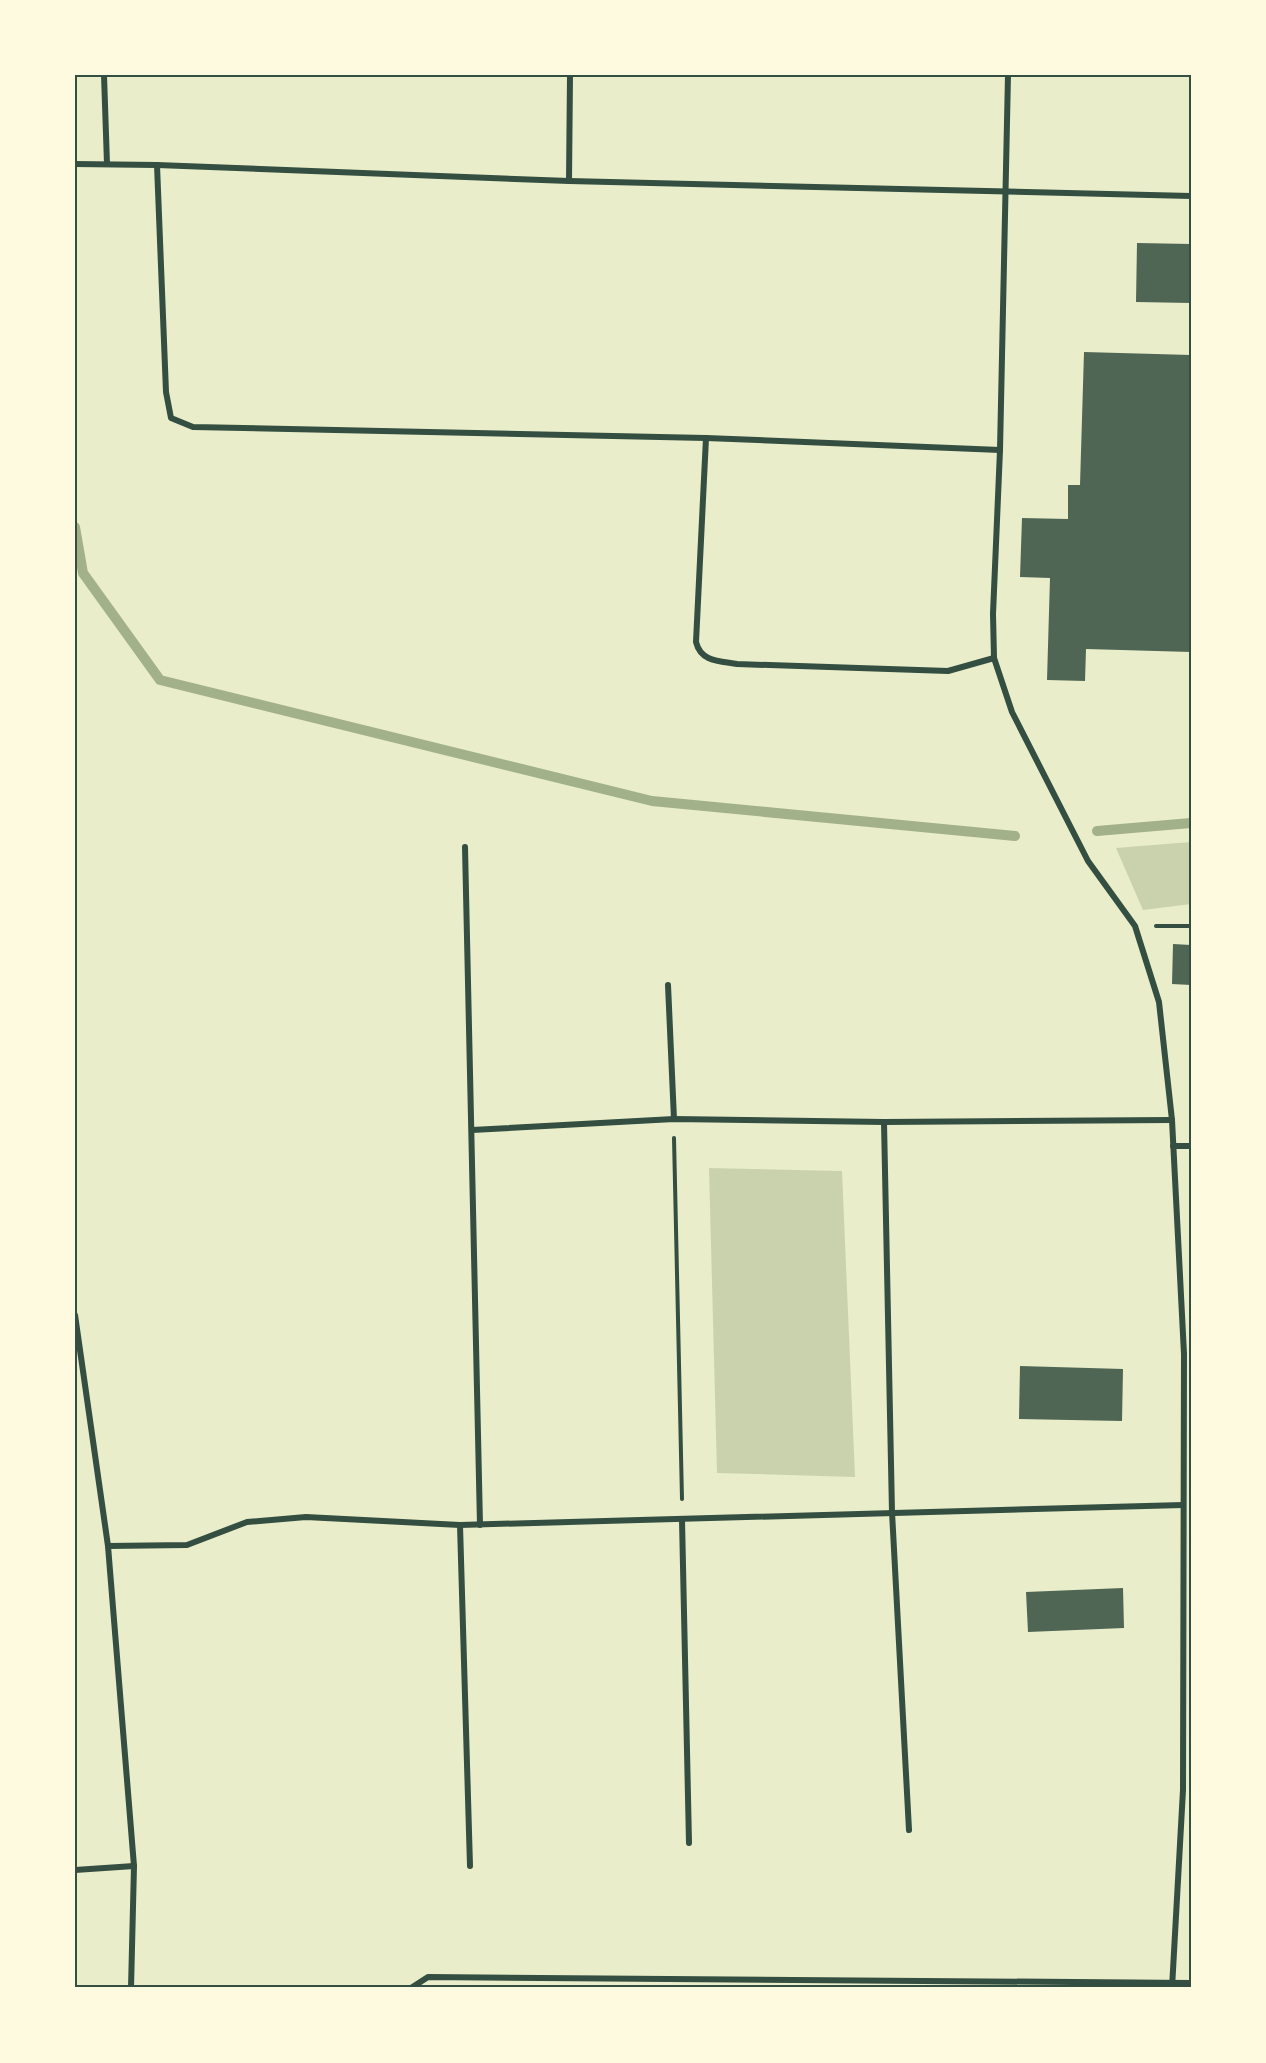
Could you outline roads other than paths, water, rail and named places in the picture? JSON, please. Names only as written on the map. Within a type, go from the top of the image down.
[{"type":"street","points":[[104,75],[106,164]]},
{"type":"street","points":[[569,181],[570,75]]},
{"type":"street","points":[[1008,75],[1000,450],[993,615],[994,658],[1012,712],[1088,861],[1135,926],[1159,1002],[1172,1120],[1187,1354],[1183,1505],[1183,1790],[1172,1985]]},
{"type":"street","points":[[75,164],[157,165],[569,181],[1191,196]]},
{"type":"street","points":[[157,165],[166,392],[171,418],[193,427],[705,438],[1000,450]]},
{"type":"street","points":[[705,438],[696,642],[698,651],[706,658],[737,664],[948,670],[994,658]]},
{"type":"street","points":[[465,847],[480,1525]]},
{"type":"street","points":[[668,985],[674,1119]]},
{"type":"street","points":[[472,1130],[674,1119],[884,1122],[1172,1120]]},
{"type":"street","points":[[884,1122],[892,1512],[909,1830]]},
{"type":"street","points":[[1173,1146],[1191,1146]]},
{"type":"street","points":[[75,1315],[108,1546],[134,1866],[131,1988]]},
{"type":"street","points":[[108,1546],[188,1545],[247,1521],[306,1517],[460,1526],[1183,1505]]},
{"type":"street","points":[[682,1520],[689,1843]]},
{"type":"street","points":[[460,1526],[470,1866]]},
{"type":"street","points":[[1183,1622],[1191,1621]]},
{"type":"street","points":[[1183,1790],[1191,1790]]},
{"type":"street","points":[[75,1870],[134,1866]]},
{"type":"street","points":[[411,1988],[428,1977],[1172,1985],[1191,1983]]},
{"type":"waterway","points":[[75,527],[83,573],[160,680],[652,801],[1015,836]]},
{"type":"waterway","points":[[1097,831],[1191,823]]}]
